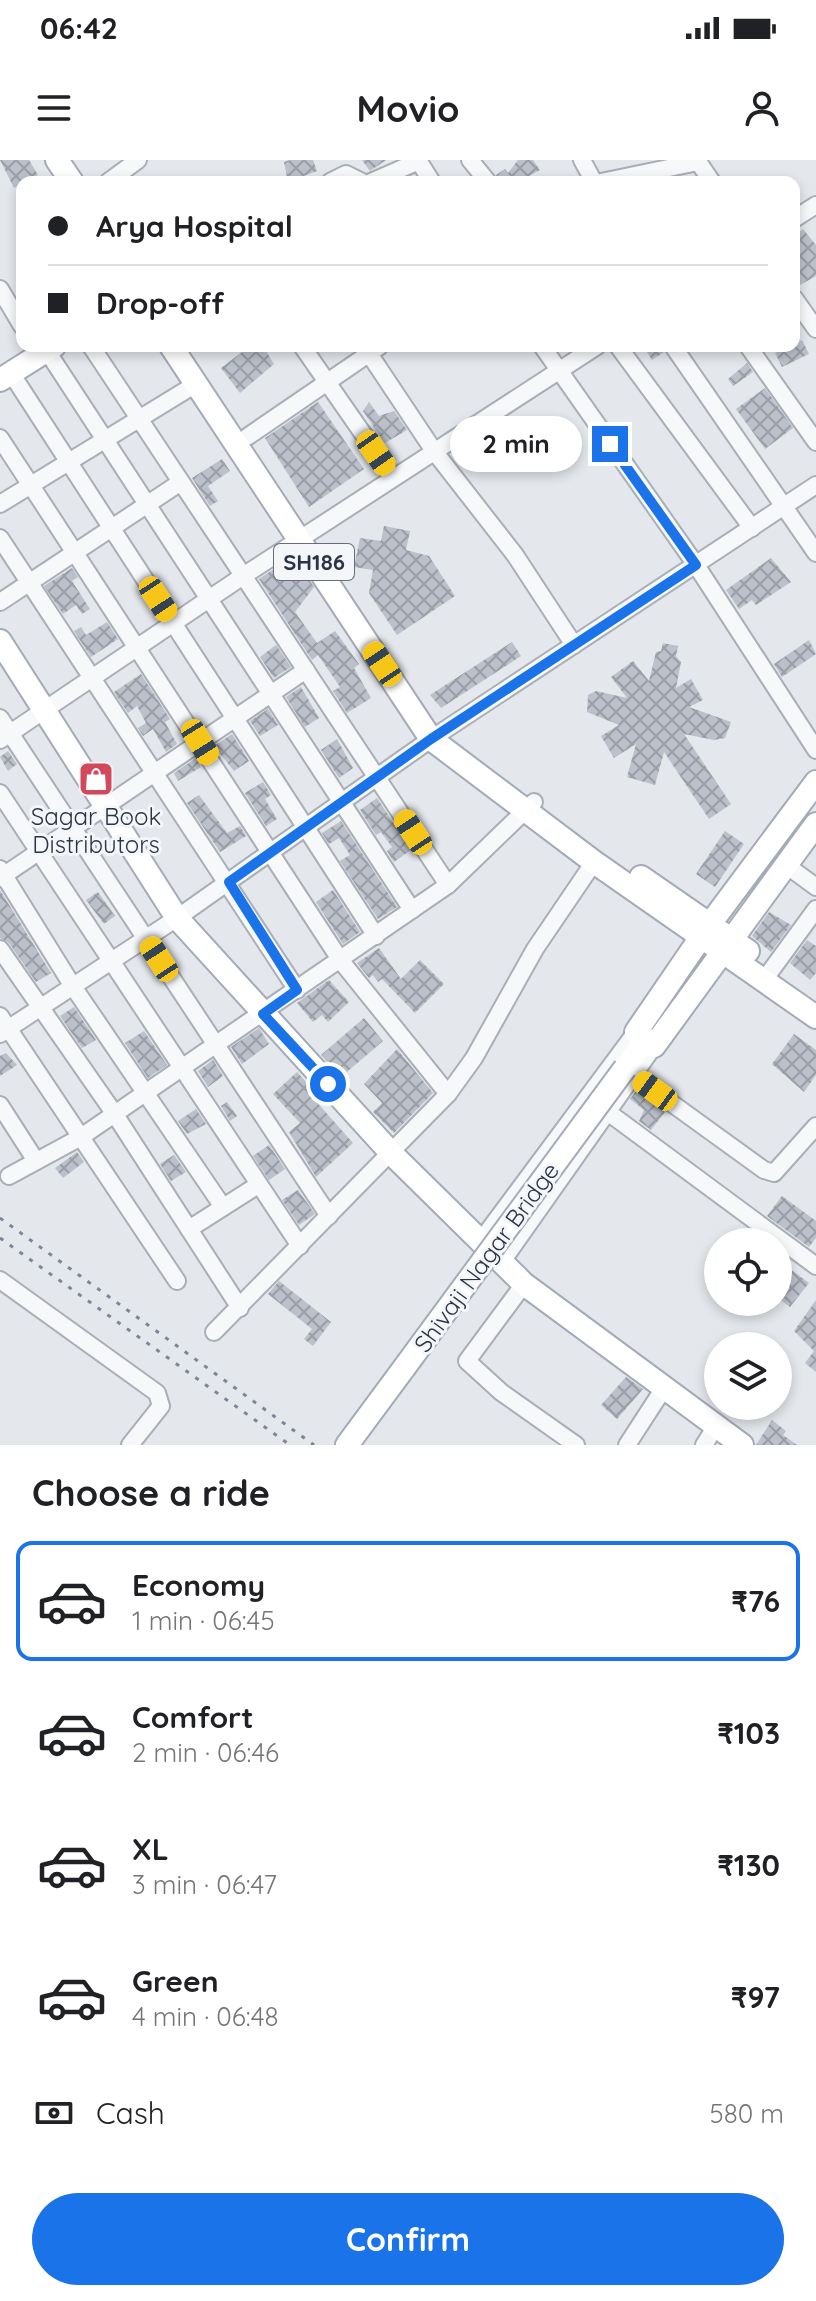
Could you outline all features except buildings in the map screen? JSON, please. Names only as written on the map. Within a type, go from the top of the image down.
[{"type":"main road","points":[[6,376],[41,352]]},
{"type":"main road","name":"SH186","points":[[175,352],[304,536],[437,736],[530,807],[594,862]]},
{"type":"main road","points":[[190,352],[247,437],[304,536]]},
{"type":"main road","points":[[0,641],[177,918],[392,1154],[524,1284],[664,1388],[710,1436],[742,1445]]},
{"type":"main road","points":[[645,1039],[705,931],[816,782]]},
{"type":"main road","points":[[530,807],[727,946],[769,974],[816,998]]},
{"type":"main road","points":[[645,1039],[727,946],[816,824]]},
{"type":"main road","points":[[594,862],[705,931]]},
{"type":"main road","points":[[769,974],[816,1017]]},
{"type":"main road","name":"Shivaji Nagar Bridge","points":[[347,1445],[630,1072],[645,1039]]},
{"type":"street","points":[[116,176],[138,160]]},
{"type":"street","points":[[470,160],[483,176]]},
{"type":"street","points":[[384,176],[418,161]]},
{"type":"street","points":[[629,176],[698,161]]},
{"type":"street","points":[[0,289],[16,316]]},
{"type":"street","points":[[800,306],[816,329]]},
{"type":"street","points":[[45,352],[412,910]]},
{"type":"street","points":[[95,352],[448,885]]},
{"type":"street","points":[[306,352],[393,477]]},
{"type":"street","points":[[247,437],[366,352]]},
{"type":"street","points":[[373,352],[434,451],[515,555],[574,645]]},
{"type":"street","points":[[546,352],[696,565],[816,750]]},
{"type":"street","points":[[5,737],[243,576],[588,352]]},
{"type":"street","points":[[622,352],[752,528]]},
{"type":"street","points":[[677,352],[816,553]]},
{"type":"street","points":[[752,352],[816,442]]},
{"type":"street","points":[[6,376],[112,528],[376,936]]},
{"type":"street","points":[[0,504],[196,384]]},
{"type":"street","points":[[0,438],[341,961],[448,1094]]},
{"type":"street","points":[[0,602],[181,482]]},
{"type":"street","points":[[177,1281],[3,1027],[38,1008],[177,918],[437,736],[816,485]]},
{"type":"street","points":[[0,538],[229,882],[297,990]]},
{"type":"street","points":[[223,1207],[72,985],[1,874],[39,852],[306,670]]},
{"type":"street","points":[[0,718],[5,737],[73,829],[329,1216]]},
{"type":"street","points":[[0,793],[300,1246]]},
{"type":"street","points":[[9,1176],[81,1137],[341,961],[448,885],[530,807]]},
{"type":"street","points":[[214,1332],[448,1094],[474,1058],[535,949],[594,862]]},
{"type":"street","points":[[786,865],[816,887]]},
{"type":"street","points":[[769,974],[816,909]]},
{"type":"street","points":[[0,949],[38,1008],[114,1113],[240,1308]]},
{"type":"street","points":[[480,1242],[645,1039]]},
{"type":"street","points":[[501,1263],[609,1113],[630,1072],[764,1170],[774,1173],[816,1126]]},
{"type":"street","points":[[0,1105],[36,1161]]},
{"type":"street","points":[[609,1113],[816,1266]]},
{"type":"street","points":[[189,1229],[258,1185]]},
{"type":"street","points":[[0,1280],[157,1393],[161,1406],[130,1445]]},
{"type":"street","points":[[524,1284],[467,1361],[501,1392],[576,1445]]},
{"type":"street","points":[[627,1445],[664,1388]]},
{"type":"railway","points":[[0,1218],[314,1445]]},
{"type":"railway","points":[[0,1238],[290,1445]]},
{"type":"place","name":"Sagar Book Distributors","points":[[96,779]]},
{"type":"route","points":[[328,1084],[263,1014],[297,990],[229,882],[431,739],[696,565],[610,444]]}]
